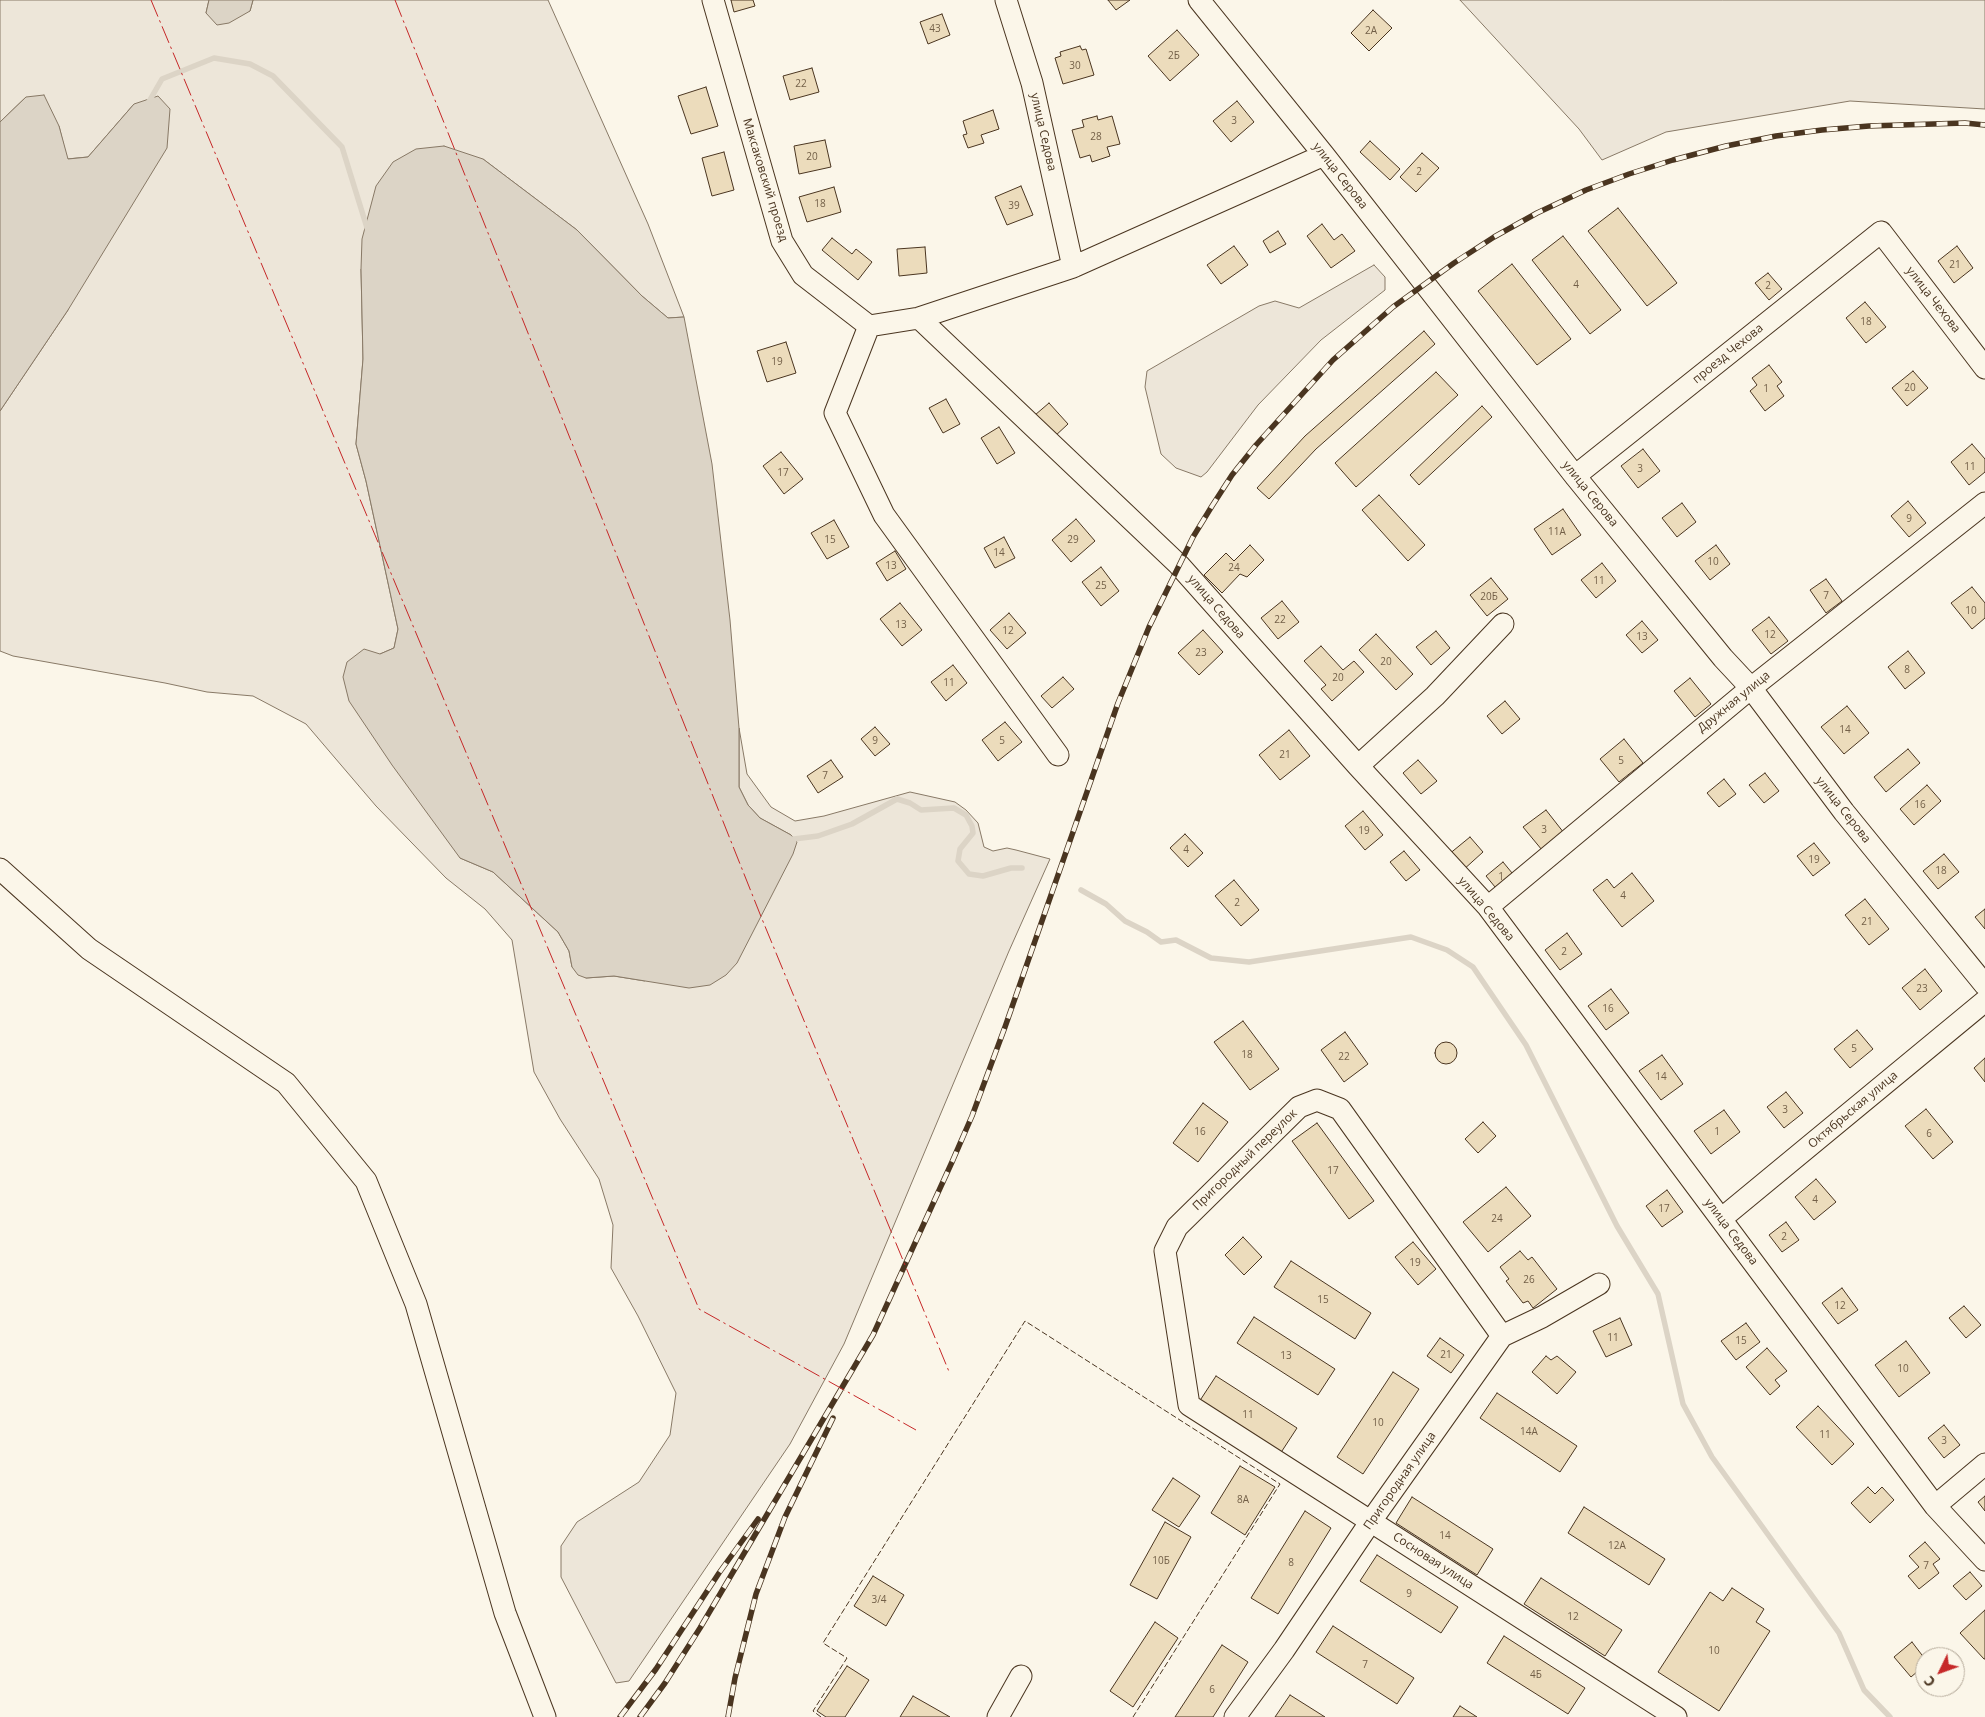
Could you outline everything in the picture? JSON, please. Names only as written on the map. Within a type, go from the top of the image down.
[{"type":"street","name":"Максаковский проезд","points":[[713,0],[782,241],[804,275],[869,326]]},
{"type":"street","name":"улица Седова","points":[[1006,0],[1032,83],[1073,267]]},
{"type":"street","name":"улица Серова","points":[[1199,0],[1324,155],[1575,476],[1723,658],[1750,688],[1844,812],[1985,985]]},
{"type":"street","points":[[1058,755],[884,515],[835,413],[869,326],[919,318],[1073,267],[1324,155]]},
{"type":"street","name":"проезд Чехова","points":[[1575,476],[1881,232]]},
{"type":"street","name":"улица Чехова","points":[[1881,232],[1985,368]]},
{"type":"street","name":"улица Седова","points":[[919,318],[1179,565],[1358,766],[1488,907],[1935,1506],[1985,1560]]},
{"type":"street","name":"Дружная улица","points":[[1488,907],[1750,688],[1985,503]]},
{"type":"street","points":[[1358,766],[1435,696],[1503,624]]},
{"type":"street","points":[[0,870],[89,950],[286,1083],[366,1181],[416,1304],[505,1613],[545,1717]]},
{"type":"street","name":"Октябрьская улица","points":[[1722,1219],[1985,1001]]},
{"type":"street","name":"Пригородный переулок","points":[[1188,1406],[1165,1251],[1177,1227],[1300,1107],[1317,1100],[1340,1109],[1502,1336]]},
{"type":"street","name":"Пригородная улица","points":[[1235,1717],[1284,1650],[1371,1521],[1502,1336],[1542,1317],[1599,1284]]},
{"type":"street","name":"Сосновая улица","points":[[1188,1406],[1371,1521],[1670,1716]]},
{"type":"street","points":[[1935,1506],[1985,1464]]},
{"type":"street","points":[[998,1717],[1020,1676]]},
{"type":"shaded area","points":[[0,0],[209,0],[206,13],[250,11],[253,0],[548,0],[648,224],[684,317],[668,318],[642,296],[577,230],[483,159],[361,269],[363,359],[356,444],[366,481],[398,629],[394,648],[380,654],[460,858],[493,872],[558,932],[569,951],[572,967],[586,978],[614,976],[645,981],[791,835],[760,818],[748,805],[739,787],[739,728],[747,774],[771,807],[795,821],[824,816],[910,792],[955,802],[966,810],[978,823],[984,847],[993,851],[1007,848],[1050,859],[1009,951],[844,1344],[790,1444],[629,1681],[616,1683],[561,1577],[561,1546],[577,1522],[639,1482],[670,1435],[676,1393],[638,1316],[611,1268],[613,1225],[599,1179],[560,1119],[534,1072],[512,940],[485,909],[446,878],[376,806],[306,724],[253,696],[207,692],[13,656],[0,651],[0,411],[68,310],[134,104],[88,157],[67,159],[59,126],[26,97],[0,122]]},
{"type":"shaded area","points":[[209,0],[253,0],[250,11],[229,23],[217,25],[206,13]]},
{"type":"shaded area","points":[[1460,0],[1985,0],[1985,109],[1850,101],[1666,132],[1602,160],[1579,129]]},
{"type":"shaded area","points":[[44,95],[59,126],[68,159],[88,157],[134,104],[158,96],[170,109],[167,148],[68,310],[0,411],[0,122],[26,97]]},
{"type":"shaded area","points":[[444,146],[483,159],[577,230],[642,296],[668,318],[684,317],[712,464],[730,620],[739,728],[739,787],[748,805],[760,818],[791,835],[797,842],[793,854],[737,963],[726,975],[710,985],[689,988],[614,976],[586,978],[578,975],[572,967],[569,951],[558,932],[493,872],[460,858],[392,765],[349,701],[343,677],[347,662],[364,649],[380,654],[394,648],[398,629],[366,481],[356,444],[363,359],[362,239],[376,186],[393,162],[416,149]]},
{"type":"shaded area","points":[[1374,265],[1385,277],[1385,290],[1321,340],[1258,405],[1207,472],[1201,477],[1176,468],[1161,454],[1145,387],[1147,371],[1259,306],[1275,301],[1299,308]]},
{"type":"building","points":[[731,0],[753,0],[755,6],[734,12]]},
{"type":"building","points":[[1108,0],[1130,0],[1116,10]]},
{"type":"building","points":[[1373,10],[1392,28],[1369,51],[1351,33]]},
{"type":"building","points":[[942,14],[950,35],[928,44],[920,22]]},
{"type":"building","points":[[1177,30],[1199,55],[1170,81],[1148,56]]},
{"type":"building","points":[[1080,46],[1082,50],[1086,49],[1094,75],[1063,84],[1055,58],[1061,56],[1060,52]]},
{"type":"building","points":[[812,68],[819,92],[790,100],[783,76]]},
{"type":"building","points":[[706,87],[718,126],[691,134],[678,96]]},
{"type":"building","points":[[1237,101],[1254,122],[1231,142],[1213,121]]},
{"type":"building","points":[[993,110],[999,129],[981,135],[984,143],[968,148],[963,135],[967,134],[963,121]]},
{"type":"building","points":[[1097,116],[1098,120],[1112,116],[1120,144],[1107,147],[1110,156],[1092,162],[1090,155],[1080,158],[1072,130],[1084,127],[1082,120]]},
{"type":"building","points":[[825,140],[831,167],[799,174],[794,146]]},
{"type":"building","points":[[1370,141],[1400,169],[1390,180],[1360,152]]},
{"type":"building","points":[[724,152],[734,190],[712,196],[702,158]]},
{"type":"building","points":[[1422,153],[1439,168],[1416,192],[1400,177]]},
{"type":"building","points":[[1021,186],[1033,215],[1007,225],[995,197]]},
{"type":"building","points":[[834,187],[841,212],[807,222],[799,197]]},
{"type":"building","points":[[1618,208],[1677,283],[1647,306],[1588,231]]},
{"type":"building","points":[[1322,224],[1334,240],[1342,234],[1355,251],[1331,268],[1307,236]]},
{"type":"building","points":[[1278,231],[1286,244],[1270,253],[1263,241]]},
{"type":"building","points":[[1563,236],[1621,310],[1590,334],[1532,260]]},
{"type":"building","points":[[832,238],[852,254],[856,249],[872,262],[858,280],[822,250]]},
{"type":"building","points":[[1234,246],[1248,265],[1221,284],[1207,265]]},
{"type":"building","points":[[1957,246],[1973,268],[1954,283],[1938,261]]},
{"type":"building","points":[[925,247],[927,273],[899,276],[897,249]]},
{"type":"building","points":[[1512,264],[1571,339],[1537,365],[1478,291]]},
{"type":"building","points":[[1768,273],[1782,289],[1769,300],[1755,283]]},
{"type":"building","points":[[1865,302],[1886,327],[1866,343],[1846,318]]},
{"type":"building","points":[[1424,331],[1435,344],[1316,449],[1269,499],[1257,488],[1305,436]]},
{"type":"building","points":[[786,342],[796,373],[767,382],[757,351]]},
{"type":"building","points":[[1769,365],[1782,382],[1777,386],[1784,396],[1765,411],[1750,391],[1757,385],[1752,378]]},
{"type":"building","points":[[1913,371],[1928,388],[1907,406],[1892,388]]},
{"type":"building","points":[[1436,372],[1458,395],[1356,487],[1335,463]]},
{"type":"building","points":[[946,399],[960,424],[943,433],[929,408]]},
{"type":"building","points":[[1049,403],[1068,424],[1054,437],[1035,415]]},
{"type":"building","points":[[1482,406],[1492,417],[1419,485],[1410,475]]},
{"type":"building","points":[[999,427],[1015,453],[997,464],[981,438]]},
{"type":"building","points":[[1972,444],[1985,459],[1985,472],[1969,485],[1951,462]]},
{"type":"building","points":[[1643,449],[1660,471],[1638,488],[1621,466]]},
{"type":"building","points":[[781,452],[803,479],[784,494],[763,466]]},
{"type":"building","points":[[1379,495],[1425,545],[1408,561],[1362,510]]},
{"type":"building","points":[[1908,501],[1926,523],[1909,537],[1891,516]]},
{"type":"building","points":[[1682,503],[1696,522],[1677,537],[1662,518]]},
{"type":"building","points":[[1563,509],[1581,535],[1552,555],[1534,529]]},
{"type":"building","points":[[1076,519],[1095,541],[1071,562],[1052,540]]},
{"type":"building","points":[[834,520],[849,547],[827,559],[811,533]]},
{"type":"building","points":[[1004,537],[1015,558],[995,568],[984,548]]},
{"type":"building","points":[[1250,545],[1264,560],[1247,577],[1240,574],[1222,593],[1204,575],[1226,553],[1234,561]]},
{"type":"building","points":[[1716,545],[1730,564],[1710,580],[1695,561]]},
{"type":"building","points":[[895,551],[906,569],[887,581],[876,563]]},
{"type":"building","points":[[1602,563],[1616,581],[1596,598],[1581,580]]},
{"type":"building","points":[[1101,567],[1119,591],[1101,606],[1082,582]]},
{"type":"building","points":[[1491,578],[1508,599],[1487,616],[1470,595]]},
{"type":"building","points":[[1826,579],[1842,601],[1826,613],[1810,590]]},
{"type":"building","points":[[1972,587],[1985,603],[1985,618],[1972,629],[1951,603]]},
{"type":"building","points":[[1282,601],[1299,622],[1278,639],[1261,618]]},
{"type":"building","points":[[900,603],[922,630],[902,646],[880,619]]},
{"type":"building","points":[[1009,613],[1026,633],[1007,649],[990,630]]},
{"type":"building","points":[[1769,617],[1788,641],[1771,654],[1752,630]]},
{"type":"building","points":[[1642,621],[1658,640],[1642,653],[1626,635]]},
{"type":"building","points":[[1203,630],[1223,652],[1199,675],[1178,653]]},
{"type":"building","points":[[1436,631],[1450,648],[1431,665],[1416,647]]},
{"type":"building","points":[[1376,634],[1413,674],[1396,690],[1359,650]]},
{"type":"building","points":[[1321,646],[1343,670],[1354,661],[1364,672],[1332,701],[1321,689],[1326,685],[1304,661]]},
{"type":"building","points":[[1908,651],[1925,673],[1905,689],[1888,667]]},
{"type":"building","points":[[953,665],[967,683],[946,701],[931,682]]},
{"type":"building","points":[[1063,677],[1074,689],[1052,708],[1041,696]]},
{"type":"building","points":[[1690,678],[1711,704],[1695,717],[1674,691]]},
{"type":"building","points":[[1505,701],[1520,719],[1502,734],[1487,716]]},
{"type":"building","points":[[1847,706],[1869,733],[1844,754],[1821,727]]},
{"type":"building","points":[[1005,722],[1022,742],[998,761],[982,740]]},
{"type":"building","points":[[875,727],[890,744],[875,756],[861,739]]},
{"type":"building","points":[[1289,730],[1310,756],[1280,780],[1259,755]]},
{"type":"building","points":[[1624,739],[1643,763],[1619,782],[1600,759]]},
{"type":"building","points":[[1908,749],[1920,763],[1886,792],[1874,777]]},
{"type":"building","points":[[831,760],[843,777],[818,793],[807,776]]},
{"type":"building","points":[[1418,760],[1437,781],[1421,794],[1403,773]]},
{"type":"building","points":[[1765,773],[1779,791],[1764,803],[1749,785]]},
{"type":"building","points":[[1724,779],[1736,794],[1719,807],[1707,793]]},
{"type":"building","points":[[1927,785],[1941,801],[1914,825],[1900,809]]},
{"type":"building","points":[[1546,810],[1564,833],[1542,850],[1523,827]]},
{"type":"building","points":[[1363,811],[1383,835],[1365,850],[1345,826]]},
{"type":"building","points":[[1185,834],[1203,853],[1188,867],[1170,848]]},
{"type":"building","points":[[1470,837],[1483,852],[1462,871],[1448,855]]},
{"type":"building","points":[[1814,843],[1830,863],[1813,876],[1797,856]]},
{"type":"building","points":[[1404,851],[1420,870],[1406,881],[1390,862]]},
{"type":"building","points":[[1944,854],[1959,872],[1938,889],[1923,871]]},
{"type":"building","points":[[1503,862],[1517,879],[1500,893],[1486,876]]},
{"type":"building","points":[[1632,873],[1654,901],[1622,927],[1593,890],[1607,879],[1614,888]]},
{"type":"building","points":[[1234,880],[1259,910],[1241,926],[1215,896]]},
{"type":"building","points":[[1865,899],[1889,929],[1869,945],[1845,915]]},
{"type":"building","points":[[1985,909],[1985,929],[1975,917]]},
{"type":"building","points":[[1567,933],[1582,954],[1560,970],[1545,950]]},
{"type":"building","points":[[1925,969],[1942,991],[1920,1010],[1902,988]]},
{"type":"building","points":[[1611,989],[1629,1013],[1606,1030],[1588,1006]]},
{"type":"building","points":[[1243,1021],[1279,1069],[1250,1090],[1214,1042]]},
{"type":"building","points":[[1857,1030],[1873,1049],[1850,1068],[1834,1049]]},
{"type":"building","points":[[1345,1032],[1368,1064],[1344,1082],[1321,1050]]},
{"type":"building","points":[[1446,1042],[1454,1045],[1457,1053],[1454,1061],[1446,1064],[1438,1061],[1435,1053],[1438,1045]]},
{"type":"building","points":[[1662,1055],[1683,1084],[1661,1100],[1639,1071]]},
{"type":"building","points":[[1985,1058],[1985,1082],[1974,1068]]},
{"type":"building","points":[[1786,1092],[1803,1113],[1784,1128],[1767,1107]]},
{"type":"building","points":[[1203,1103],[1228,1122],[1198,1162],[1173,1143]]},
{"type":"building","points":[[1926,1109],[1953,1142],[1933,1159],[1905,1126]]},
{"type":"building","points":[[1724,1110],[1740,1132],[1711,1154],[1694,1131]]},
{"type":"building","points":[[1483,1122],[1496,1136],[1478,1153],[1465,1139]]},
{"type":"building","points":[[1317,1123],[1374,1201],[1349,1219],[1292,1141]]},
{"type":"building","points":[[1816,1179],[1836,1202],[1814,1220],[1795,1197]]},
{"type":"building","points":[[1506,1187],[1531,1216],[1488,1252],[1463,1222]]},
{"type":"building","points":[[1667,1190],[1683,1212],[1662,1227],[1646,1206]]},
{"type":"building","points":[[1786,1222],[1799,1240],[1782,1252],[1769,1235]]},
{"type":"building","points":[[1243,1237],[1262,1257],[1244,1275],[1225,1255]]},
{"type":"building","points":[[1413,1242],[1436,1269],[1418,1285],[1395,1257]]},
{"type":"building","points":[[1520,1251],[1528,1260],[1532,1257],[1557,1289],[1533,1308],[1528,1301],[1523,1303],[1506,1281],[1509,1279],[1500,1267]]},
{"type":"building","points":[[1291,1261],[1371,1313],[1355,1339],[1274,1287]]},
{"type":"building","points":[[1842,1288],[1858,1310],[1838,1324],[1822,1303]]},
{"type":"building","points":[[1964,1306],[1981,1325],[1966,1338],[1949,1318]]},
{"type":"building","points":[[1254,1317],[1335,1369],[1318,1395],[1237,1343]]},
{"type":"building","points":[[1620,1318],[1632,1345],[1606,1357],[1593,1331]]},
{"type":"building","points":[[1746,1323],[1760,1342],[1736,1360],[1721,1341]]},
{"type":"building","points":[[1440,1338],[1464,1355],[1451,1373],[1427,1356]]},
{"type":"building","points":[[1906,1341],[1930,1373],[1899,1397],[1875,1365]]},
{"type":"building","points":[[1767,1348],[1787,1371],[1775,1380],[1780,1386],[1770,1395],[1746,1367]]},
{"type":"building","points":[[1546,1356],[1551,1360],[1557,1356],[1576,1372],[1557,1394],[1532,1372]]},
{"type":"building","points":[[1393,1372],[1419,1389],[1363,1474],[1337,1457]]},
{"type":"building","points":[[1216,1376],[1297,1428],[1280,1454],[1199,1402]]},
{"type":"building","points":[[1497,1393],[1577,1446],[1560,1472],[1480,1418]]},
{"type":"building","points":[[1818,1406],[1854,1444],[1832,1465],[1796,1427]]},
{"type":"building","points":[[1944,1425],[1960,1445],[1944,1458],[1928,1438]]},
{"type":"building","points":[[1240,1466],[1275,1487],[1245,1535],[1211,1513]]},
{"type":"building","points":[[1173,1478],[1200,1496],[1179,1527],[1152,1510]]},
{"type":"building","points":[[1868,1487],[1875,1494],[1882,1487],[1894,1500],[1870,1523],[1851,1503]]},
{"type":"building","points":[[1985,1496],[1985,1511],[1978,1502]]},
{"type":"building","points":[[1412,1497],[1493,1549],[1477,1575],[1396,1523]]},
{"type":"building","points":[[1584,1507],[1665,1559],[1649,1585],[1568,1533]]},
{"type":"building","points":[[1305,1511],[1331,1528],[1278,1614],[1251,1598]]},
{"type":"building","points":[[1165,1522],[1191,1537],[1157,1599],[1130,1585]]},
{"type":"building","points":[[1925,1542],[1940,1559],[1933,1564],[1939,1573],[1919,1589],[1908,1576],[1919,1567],[1909,1556]]},
{"type":"building","points":[[1377,1555],[1458,1607],[1441,1633],[1360,1581]]},
{"type":"building","points":[[1970,1572],[1982,1586],[1966,1600],[1953,1586]]},
{"type":"building","points":[[873,1576],[904,1595],[886,1626],[854,1606]]},
{"type":"building","points":[[1541,1578],[1622,1630],[1605,1656],[1524,1604]]},
{"type":"building","points":[[1732,1588],[1764,1609],[1756,1622],[1770,1631],[1719,1711],[1658,1672],[1710,1592],[1723,1601]]},
{"type":"building","points":[[1985,1610],[1985,1659],[1984,1659],[1960,1633]]},
{"type":"building","points":[[1155,1622],[1178,1638],[1133,1707],[1110,1691]]},
{"type":"building","points":[[1333,1626],[1414,1678],[1397,1704],[1316,1652]]},
{"type":"building","points":[[1504,1636],[1585,1688],[1568,1714],[1487,1663]]},
{"type":"building","points":[[1912,1642],[1916,1647],[1915,1674],[1911,1677],[1894,1657]]},
{"type":"building","points":[[1222,1645],[1248,1662],[1213,1717],[1175,1717]]},
{"type":"building","points":[[847,1666],[869,1680],[845,1717],[826,1717],[817,1711]]},
{"type":"building","points":[[1290,1695],[1325,1717],[1275,1717]]},
{"type":"building","points":[[913,1696],[950,1717],[900,1717]]},
{"type":"building","points":[[1460,1706],[1477,1717],[1453,1717]]},
{"type":"waterway","points":[[147,105],[162,79],[214,58],[250,64],[273,76],[342,147],[368,231]]},
{"type":"waterway","points":[[786,840],[818,836],[852,824],[897,799],[910,803],[921,810],[954,808],[966,815],[972,826],[973,833],[960,849],[958,861],[969,874],[983,876],[1011,868],[1022,868]]},
{"type":"waterway","points":[[1081,890],[1106,904],[1125,921],[1147,932],[1161,942],[1176,940],[1211,958],[1249,962],[1411,937],[1447,950],[1473,967],[1526,1045],[1617,1226],[1658,1294],[1683,1404],[1712,1457],[1839,1633],[1864,1690],[1890,1717]]},
{"type":"railway","points":[[640,1717],[665,1683],[700,1628],[873,1335],[972,1116],[1118,703],[1149,627],[1193,537],[1232,475],[1256,445],[1333,360],[1393,307],[1494,237],[1537,213],[1586,190],[1673,160],[1726,146],[1776,136],[1869,126],[1965,123],[1985,125]]},
{"type":"railway","points":[[728,1717],[735,1678],[756,1594],[785,1517],[833,1418]]},
{"type":"railway","points":[[620,1717],[656,1669],[719,1573],[758,1519]]},
{"type":"fence","points":[[821,1717],[813,1711],[847,1658],[823,1643],[1025,1321],[1280,1484],[1133,1717]]},
{"type":"power","points":[[151,0],[699,1309],[916,1430]]},
{"type":"power","points":[[395,0],[762,919],[950,1374]]}]
